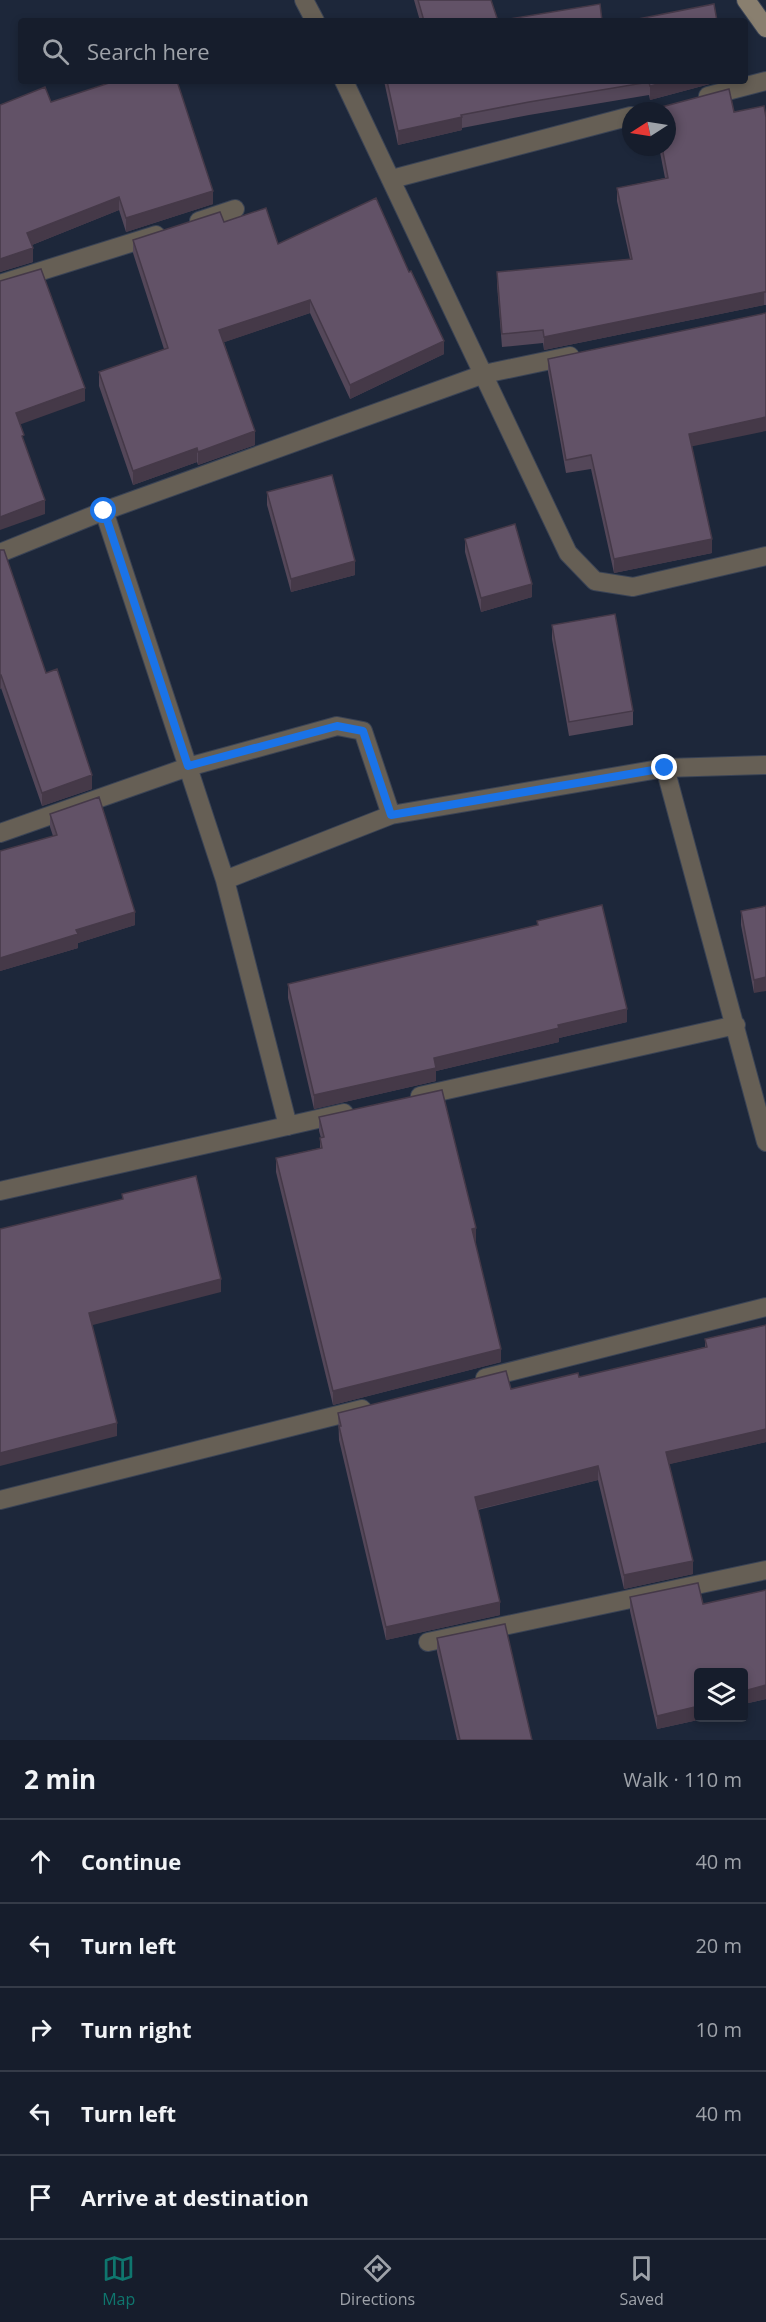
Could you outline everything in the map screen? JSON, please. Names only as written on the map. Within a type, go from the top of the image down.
[{"type":"street","points":[[304,0],[313,18]]},
{"type":"street","points":[[746,0],[766,27]]},
{"type":"street","points":[[686,102],[766,81]]},
{"type":"street","points":[[345,84],[568,553],[595,581],[633,587],[766,556]]},
{"type":"street","points":[[392,179],[622,118]]},
{"type":"street","points":[[0,284],[235,209]]},
{"type":"street","points":[[0,553],[104,511],[484,374],[592,351]]},
{"type":"street","points":[[104,511],[225,880],[288,1126]]},
{"type":"street","points":[[0,833],[188,766],[337,726],[363,731],[391,815]]},
{"type":"street","points":[[225,880],[391,815],[665,768],[766,765]]},
{"type":"street","points":[[665,768],[765,1135]]},
{"type":"street","points":[[403,1100],[736,1025]]},
{"type":"street","points":[[0,1191],[357,1110]]},
{"type":"street","points":[[464,1383],[766,1307]]},
{"type":"street","points":[[0,1500],[383,1403]]},
{"type":"street","points":[[428,1642],[766,1570]]},
{"type":"building","points":[[418,0],[491,0],[497,18],[423,18]]},
{"type":"building","points":[[600,4],[602,18],[516,18]]},
{"type":"building","points":[[714,4],[716,18],[643,18]]},
{"type":"building","points":[[106,84],[178,84],[213,191],[126,218],[119,197],[27,233],[33,248],[0,259],[0,105],[45,87],[51,102]]},
{"type":"building","points":[[388,84],[637,84],[461,115],[462,117],[398,131]]},
{"type":"building","points":[[729,89],[734,112],[764,106],[766,117],[766,292],[544,337],[543,330],[502,334],[497,272],[632,259],[617,188],[668,178],[664,156],[676,156],[676,103]]},
{"type":"building","points":[[376,198],[409,272],[411,271],[444,341],[350,385],[310,300],[219,330],[255,431],[198,452],[197,448],[133,471],[99,372],[168,348],[133,240],[220,212],[224,222],[266,208],[278,244]]},
{"type":"building","points":[[41,269],[85,388],[16,413],[45,500],[0,517],[0,281]]},
{"type":"building","points":[[766,313],[766,417],[689,434],[712,539],[614,559],[591,455],[566,460],[548,359]]},
{"type":"building","points":[[332,475],[355,561],[291,579],[267,492]]},
{"type":"building","points":[[515,524],[532,584],[481,598],[465,539]]},
{"type":"building","points":[[0,550],[4,550],[46,673],[57,669],[92,775],[42,793],[0,675]]},
{"type":"building","points":[[615,614],[633,711],[569,722],[552,625]]},
{"type":"building","points":[[99,797],[135,912],[76,930],[78,934],[0,958],[0,851],[57,835],[50,814]]},
{"type":"building","points":[[602,905],[627,1009],[434,1058],[436,1068],[314,1095],[288,984],[538,925],[537,921]]},
{"type":"building","points":[[766,906],[766,977],[754,980],[741,911]]},
{"type":"building","points":[[442,1090],[476,1228],[472,1229],[501,1349],[333,1391],[276,1158],[322,1148],[320,1138],[324,1137],[319,1117]]},
{"type":"building","points":[[196,1176],[221,1279],[89,1313],[117,1423],[0,1453],[0,1229],[123,1199],[122,1194]]},
{"type":"building","points":[[766,1325],[766,1429],[666,1452],[693,1561],[624,1575],[598,1466],[475,1497],[500,1602],[386,1627],[339,1426],[341,1426],[338,1413],[506,1371],[511,1389],[578,1373],[579,1377],[707,1347],[705,1339]]},
{"type":"building","points":[[698,1583],[703,1604],[766,1590],[766,1685],[748,1690],[748,1668],[694,1668],[694,1707],[657,1716],[630,1597]]},
{"type":"building","points":[[505,1624],[532,1740],[460,1740],[437,1638]]},
{"type":"route","points":[[104,511],[188,766],[337,726],[363,731],[391,815],[665,768]]}]
